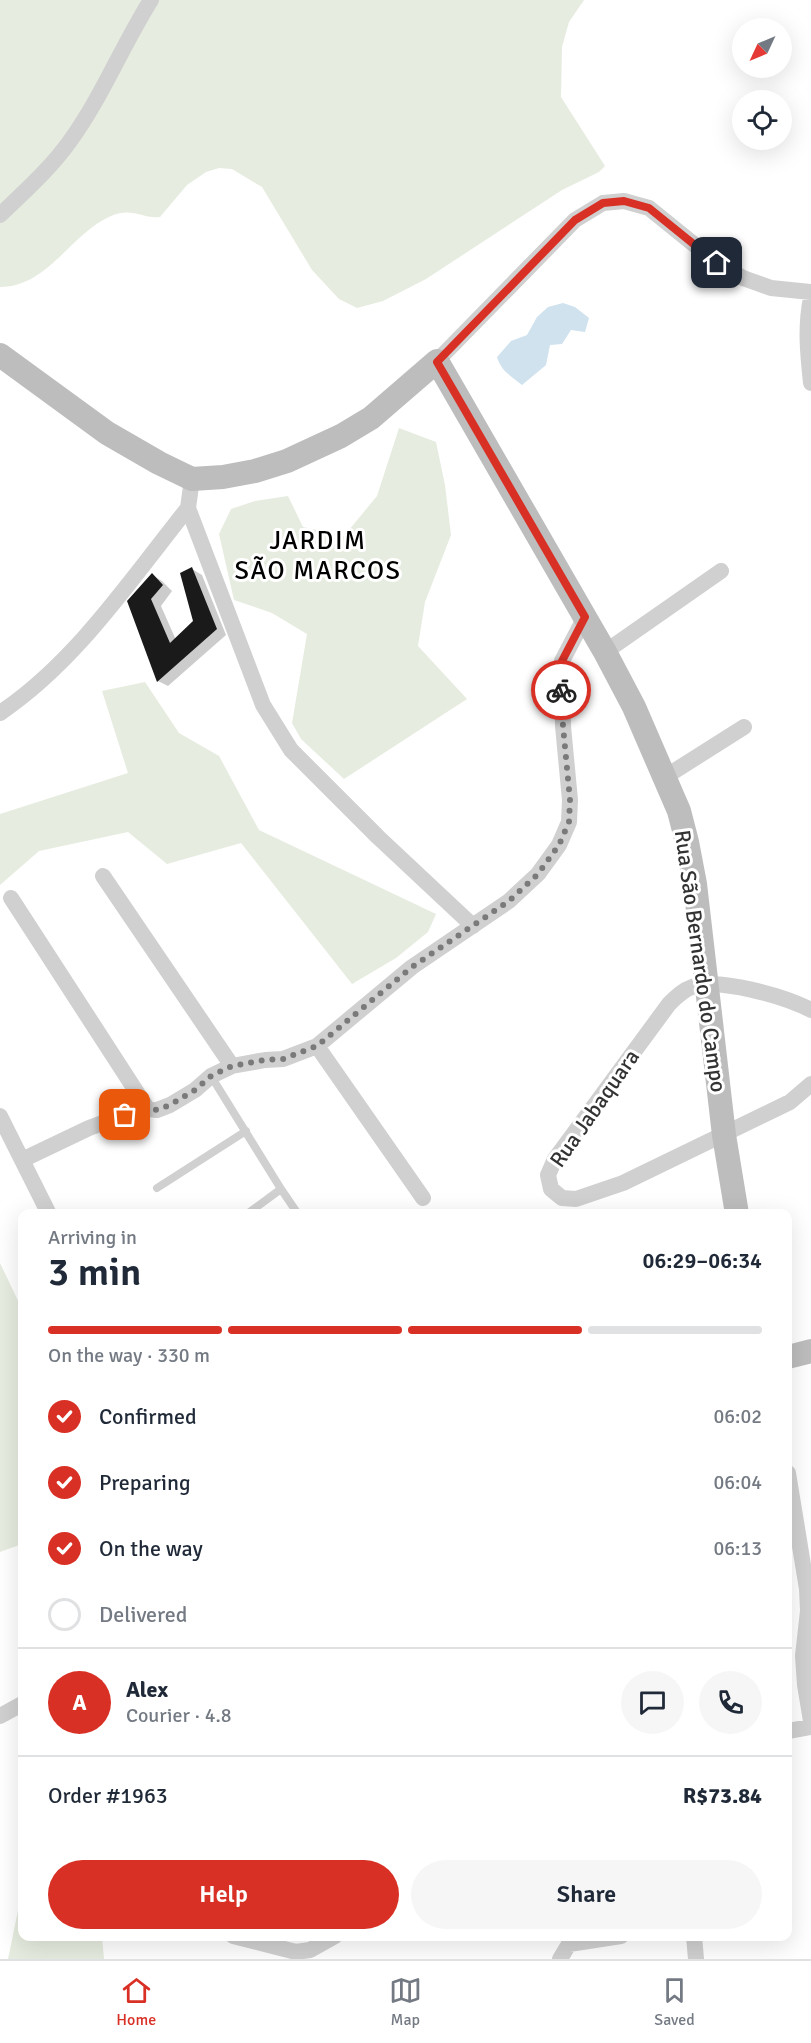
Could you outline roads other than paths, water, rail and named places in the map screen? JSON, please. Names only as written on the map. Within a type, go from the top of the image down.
[{"type":"street","points":[[0,215],[69,142],[89,112],[151,0]]},
{"type":"street","points":[[0,355],[107,433],[159,463],[192,479],[224,477],[255,471],[287,461],[341,436],[371,418],[437,362],[575,220],[603,203],[624,201],[649,208],[717,263],[743,278],[771,288],[811,292]]},
{"type":"street","points":[[811,298],[807,314],[811,383]]},
{"type":"street","name":"Rua São Bernardo do Campo","points":[[437,362],[605,652],[634,707],[679,812],[695,884],[724,1135],[736,1209]]},
{"type":"street","points":[[192,479],[188,508],[263,705],[291,750],[378,837],[473,926]]},
{"type":"street","points":[[0,713],[14,704],[63,659],[98,621],[188,508]]},
{"type":"street","points":[[605,652],[721,571]]},
{"type":"street","points":[[22,1160],[89,1128],[143,1108],[157,1110],[170,1105],[195,1090],[211,1076],[232,1066],[283,1059],[317,1046],[412,967],[509,901],[538,874],[559,845],[569,822],[570,800],[563,726],[562,661],[585,617]]},
{"type":"street","points":[[665,777],[744,727]]},
{"type":"street","points":[[103,876],[232,1066]]},
{"type":"street","points":[[11,898],[147,1108]]},
{"type":"street","name":"Rua Jabaquara","points":[[811,1010],[797,1003],[740,987],[707,984],[692,987],[669,1004],[567,1142],[555,1159],[548,1175],[549,1182],[556,1195],[576,1199],[624,1183],[790,1102],[811,1084]]},
{"type":"street","points":[[317,1046],[423,1198]]},
{"type":"street","points":[[0,1116],[46,1209]]},
{"type":"street","points":[[792,1356],[811,1351]]},
{"type":"street","points":[[792,1497],[807,1589],[808,1611],[803,1656],[811,1721]]},
{"type":"street","points":[[0,1716],[18,1706]]},
{"type":"street","points":[[792,1730],[811,1727]]},
{"type":"street","points":[[253,1941],[296,1952],[310,1950],[326,1941]]},
{"type":"street","points":[[560,1959],[568,1941]]},
{"type":"street","points":[[694,1941],[696,1959]]},
{"type":"lane","points":[[211,1076],[294,1209]]},
{"type":"lane","points":[[157,1188],[246,1131]]},
{"type":"lane","points":[[254,1209],[280,1189]]},
{"type":"water","points":[[563,303],[575,307],[589,318],[585,332],[571,330],[562,344],[550,345],[546,365],[522,385],[504,370],[497,357],[511,341],[527,335],[537,317],[548,307]]},
{"type":"district","name":"JARDIM SÃO MARCOS","points":[[318,555]]}]
